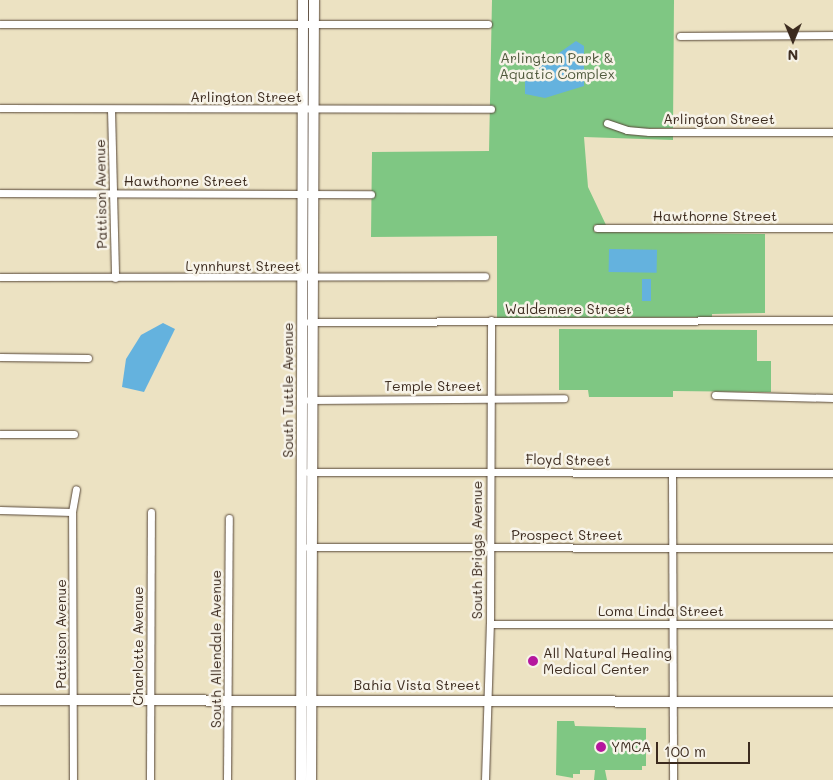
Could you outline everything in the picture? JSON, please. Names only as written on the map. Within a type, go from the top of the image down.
[{"type":"main road","name":"South Tuttle Avenue","points":[[301,780],[305,699],[309,109],[308,25],[303,0]]},
{"type":"main road","name":"South Tuttle Avenue","points":[[308,25],[314,0]]},
{"type":"main road","name":"South Tuttle Avenue","points":[[305,699],[311,780]]},
{"type":"main road","name":"Bahia Vista Street","points":[[0,700],[305,699],[833,702]]},
{"type":"street","points":[[0,24],[488,24]]},
{"type":"street","points":[[680,36],[833,35]]},
{"type":"street","name":"Arlington Street","points":[[0,108],[491,109]]},
{"type":"street","name":"Pattison Avenue","points":[[112,109],[115,278]]},
{"type":"street","name":"Arlington Street","points":[[607,123],[627,130],[649,132],[833,132]]},
{"type":"street","name":"Hawthorne Street","points":[[0,193],[371,194]]},
{"type":"street","name":"Hawthorne Street","points":[[597,228],[833,228]]},
{"type":"street","name":"Lynnhurst Street","points":[[0,277],[307,278],[485,276]]},
{"type":"street","name":"South Briggs Avenue","points":[[485,780],[490,624],[491,320]]},
{"type":"street","name":"Waldemere Street","points":[[308,322],[833,320]]},
{"type":"street","points":[[0,357],[88,358]]},
{"type":"street","points":[[715,396],[833,398]]},
{"type":"street","name":"Temple Street","points":[[307,400],[564,398]]},
{"type":"street","points":[[0,434],[74,434]]},
{"type":"street","name":"Floyd Street","points":[[307,472],[833,473]]},
{"type":"street","points":[[672,474],[673,780]]},
{"type":"street","name":"Pattison Avenue","points":[[73,780],[72,512],[76,490]]},
{"type":"street","points":[[0,510],[72,512]]},
{"type":"street","name":"Charlotte Avenue","points":[[150,780],[151,512]]},
{"type":"street","name":"South Allendale Avenue","points":[[227,780],[229,518]]},
{"type":"street","name":"Prospect Street","points":[[306,547],[833,548]]},
{"type":"street","name":"Loma Linda Street","points":[[490,624],[833,624]]},
{"type":"green space","name":"Arlington Park & Aquatic Complex","points":[[492,0],[674,0],[673,128],[612,129],[633,135],[673,136],[673,140],[584,137],[588,187],[606,225],[594,225],[594,232],[765,234],[765,313],[712,314],[712,317],[497,318],[497,236],[371,237],[372,152],[489,151]]},
{"type":"green space","points":[[559,329],[757,330],[757,361],[771,361],[771,392],[673,391],[673,397],[589,397],[588,390],[559,390]]},
{"type":"green space","name":"YMCA","points":[[557,721],[574,721],[575,726],[646,728],[646,766],[642,766],[642,770],[605,770],[607,780],[594,780],[595,770],[580,770],[580,774],[573,774],[573,778],[556,775]]},
{"type":"water","points":[[576,41],[584,46],[584,86],[545,98],[525,94],[525,77]]},
{"type":"water","points":[[609,249],[657,250],[657,273],[609,272]]},
{"type":"water","points":[[642,279],[651,279],[651,301],[642,301]]},
{"type":"water","points":[[163,323],[175,329],[144,392],[122,387],[126,359],[141,335]]},
{"type":"place","name":"All Natural Healing Medical Center","points":[[533,661]]},
{"type":"place","name":"YMCA","points":[[601,747]]}]
